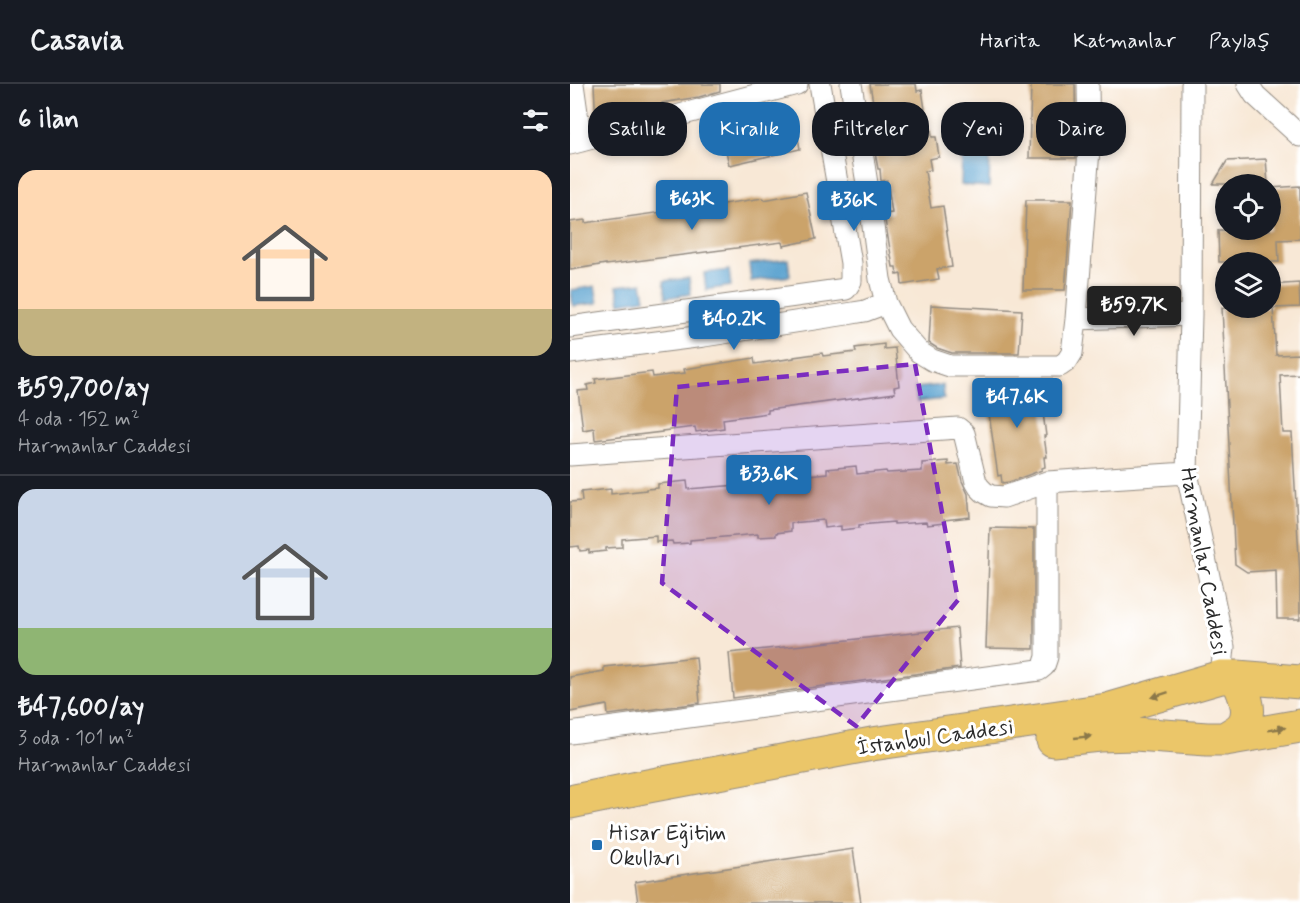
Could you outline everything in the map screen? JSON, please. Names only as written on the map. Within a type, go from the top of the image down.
[{"type":"main road","name":"İstanbul Caddesi","points":[[570,802],[872,744],[1044,721],[1107,710],[1222,678],[1300,682]]},
{"type":"main road","points":[[1222,678],[1246,699],[1248,712],[1243,726],[1219,739],[1204,724],[1198,701],[1202,690],[1222,678]]},
{"type":"main road","name":"İstanbul Caddesi","points":[[570,823],[651,803],[800,774],[949,751],[1100,735],[1136,734],[1219,739],[1300,726]]},
{"type":"street","points":[[573,84],[575,142],[797,84]]},
{"type":"street","points":[[570,327],[846,289],[851,281],[851,263],[819,84]]},
{"type":"street","points":[[851,84],[880,279],[886,303],[898,329],[919,352],[932,360],[950,366],[1060,366],[1072,353],[1089,150],[1088,84]]},
{"type":"street","name":"Harmanlar Caddesi","points":[[1192,84],[1191,315],[1187,473],[1224,647],[1222,678]]},
{"type":"street","points":[[1248,84],[1255,95],[1300,136]]},
{"type":"street","points":[[570,353],[704,336],[847,314],[886,303]]},
{"type":"street","points":[[1076,319],[1191,315]]},
{"type":"street","points":[[570,455],[958,428],[964,433],[976,482],[984,492],[991,496],[1004,497],[1047,482],[1187,473]]},
{"type":"street","points":[[570,733],[1039,669],[1044,666],[1047,657],[1047,482]]},
{"type":"highlighted area","points":[[915,364],[958,600],[856,726],[662,583],[677,387]]},
{"type":"water","points":[[962,156],[990,156],[989,187],[961,185]]},
{"type":"water","points":[[788,259],[790,276],[751,281],[749,264]]},
{"type":"water","points":[[729,270],[731,286],[706,290],[704,273]]},
{"type":"water","points":[[689,278],[691,294],[666,298],[664,281]]},
{"type":"water","points":[[642,283],[645,299],[620,303],[617,286]]},
{"type":"water","points":[[595,286],[598,303],[573,306],[571,290]]},
{"type":"water","points":[[943,385],[944,399],[917,402],[915,388]]},
{"type":"building","points":[[594,84],[720,84],[720,91],[668,102],[595,102]]},
{"type":"building","points":[[870,84],[916,84],[917,91],[922,90],[924,102],[873,102]]},
{"type":"building","points":[[1031,84],[1075,84],[1075,102],[1036,102],[1036,156],[1076,156],[1076,158],[1029,158]]},
{"type":"building","points":[[929,129],[931,129],[932,137],[936,137],[939,157],[929,159],[931,170],[925,171],[931,208],[943,206],[952,267],[937,269],[939,279],[902,285],[901,274],[897,275],[896,267],[893,267],[884,214],[892,213],[887,180],[881,181],[880,169],[878,169],[876,156],[929,156]]},
{"type":"building","points":[[727,156],[769,156],[729,165]]},
{"type":"building","points":[[1266,159],[1267,174],[1219,174],[1227,161]]},
{"type":"building","points":[[1300,186],[1300,239],[1281,240],[1281,187]]},
{"type":"building","points":[[806,192],[816,239],[783,246],[782,242],[570,270],[570,222],[585,220],[585,223],[763,198],[764,200]]},
{"type":"building","points":[[1026,200],[1072,200],[1065,290],[1023,290]]},
{"type":"building","points":[[1218,240],[1278,240],[1279,252],[1219,252]]},
{"type":"building","points":[[1299,283],[1300,307],[1281,308],[1281,284]]},
{"type":"building","points":[[931,305],[1022,310],[1019,353],[952,353],[937,348],[929,343]]},
{"type":"building","points":[[1223,318],[1274,318],[1276,355],[1300,354],[1300,374],[1280,375],[1283,433],[1292,433],[1300,575],[1300,619],[1277,619],[1276,570],[1247,572],[1235,564]]},
{"type":"building","points":[[884,344],[884,349],[895,348],[899,386],[894,387],[895,393],[768,410],[768,413],[723,419],[724,428],[696,432],[695,427],[595,440],[594,428],[583,430],[578,391],[588,390],[587,385],[596,383],[595,379],[652,372],[653,377],[685,373],[684,369],[754,358],[755,364],[822,353],[823,356],[856,352],[855,348]]},
{"type":"building","points":[[1030,380],[1031,387],[1034,386],[1036,398],[1041,397],[1046,436],[1044,436],[1047,457],[1044,457],[1045,467],[1002,483],[1001,475],[998,476],[985,386]]},
{"type":"building","points":[[948,461],[948,465],[958,464],[968,494],[970,517],[944,520],[944,523],[927,525],[926,522],[894,524],[894,522],[859,525],[859,528],[841,530],[841,526],[825,528],[824,520],[791,523],[791,531],[776,533],[776,536],[758,537],[758,534],[690,540],[690,543],[673,544],[672,541],[656,542],[656,536],[622,539],[622,547],[606,548],[606,551],[589,553],[589,550],[580,551],[579,546],[570,547],[570,502],[582,501],[581,492],[611,489],[611,494],[658,488],[658,484],[687,481],[688,489],[751,484],[750,476],[780,473],[780,478],[827,473],[827,469],[856,466],[857,474],[922,471],[922,463]]},
{"type":"building","points":[[990,528],[1034,529],[1034,649],[986,648]]},
{"type":"building","points":[[957,628],[960,668],[733,698],[729,653]]},
{"type":"building","points":[[696,657],[700,703],[608,715],[607,705],[570,712],[570,677],[604,671],[604,667]]},
{"type":"building","points":[[853,849],[861,903],[638,903],[635,882]]},
{"type":"place","name":"Hisar Eğitim Okulları","points":[[597,845]]}]
